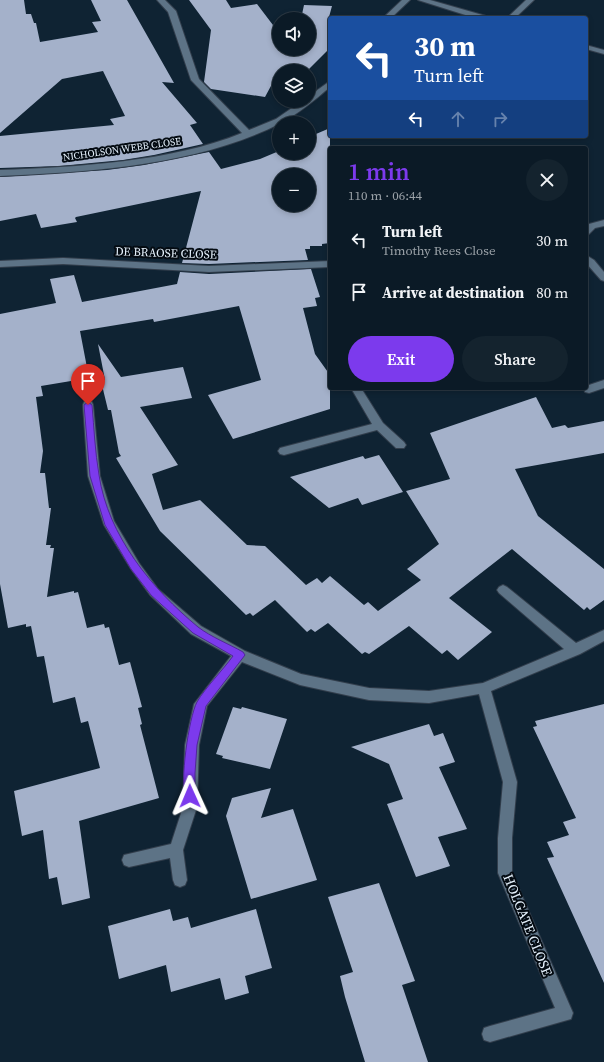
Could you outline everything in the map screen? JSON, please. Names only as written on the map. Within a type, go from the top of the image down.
[{"type":"street","points":[[162,0],[172,11],[195,80],[248,134]]},
{"type":"street","points":[[389,16],[406,0]]},
{"type":"street","points":[[422,0],[476,16]]},
{"type":"street","points":[[513,16],[530,0]]},
{"type":"street","points":[[588,48],[604,52]]},
{"type":"street","name":"NICHOLSON WEBB CLOSE","points":[[316,95],[328,85]]},
{"type":"street","name":"NICHOLSON WEBB CLOSE","points":[[0,173],[66,169],[154,158],[209,146],[248,134],[282,119],[298,108]]},
{"type":"street","points":[[588,230],[592,226],[604,223]]},
{"type":"street","points":[[588,260],[604,278]]},
{"type":"street","name":"DE BRAOSE CLOSE","points":[[0,264],[22,261],[87,262],[170,268],[247,269],[328,264]]},
{"type":"street","points":[[589,389],[604,384]]},
{"type":"street","points":[[357,390],[378,426],[400,445]]},
{"type":"street","points":[[88,405],[94,476],[108,522],[135,566],[154,592],[196,630],[240,655],[300,679],[369,694],[429,697],[484,688],[575,650],[604,635]]},
{"type":"street","points":[[284,451],[378,426]]},
{"type":"street","points":[[503,590],[575,650]]},
{"type":"street","points":[[180,880],[176,850],[190,807],[192,745],[201,704],[240,655]]},
{"type":"street","name":"HOLGATE CLOSE","points":[[484,688],[510,782],[505,838],[505,873],[565,1013],[490,1034]]},
{"type":"street","points":[[129,860],[176,850]]},
{"type":"building","points":[[0,0],[24,0],[26,14],[31,14],[34,23],[36,23],[40,42],[98,32],[92,22],[101,21],[91,0],[127,0],[174,83],[162,82],[197,123],[190,125],[203,144],[123,160],[60,166],[0,168],[0,136],[114,125],[110,119],[125,116],[103,71],[62,79],[0,133]]},
{"type":"building","points":[[189,0],[226,0],[231,8],[257,4],[272,24],[272,56],[316,56],[316,12],[302,12],[304,5],[332,6],[328,16],[328,50],[314,64],[272,64],[272,84],[265,97],[211,89],[204,82],[211,30]]},
{"type":"building","points":[[328,129],[330,146],[328,146],[328,243],[322,244],[322,246],[310,246],[310,249],[305,249],[308,260],[209,264],[182,263],[201,191],[76,217],[77,222],[41,228],[36,214],[0,221],[0,177],[107,170],[144,165],[209,152],[221,169],[260,159],[272,154],[272,160],[316,160],[316,134]]},
{"type":"building","points":[[311,269],[320,297],[315,298],[317,306],[303,308],[315,354],[328,372],[330,409],[233,439],[208,395],[261,380],[239,306],[154,322],[153,319],[80,331],[89,378],[41,386],[43,396],[36,397],[43,451],[40,473],[45,473],[49,508],[51,508],[46,545],[51,545],[50,548],[54,548],[47,597],[74,591],[74,593],[78,592],[87,628],[104,624],[105,628],[109,627],[119,665],[130,662],[142,707],[138,708],[142,724],[140,725],[159,798],[79,821],[90,898],[62,905],[57,877],[49,879],[43,830],[22,836],[14,791],[100,768],[88,721],[81,723],[75,697],[53,703],[44,656],[37,657],[31,626],[26,627],[26,624],[8,628],[0,584],[0,314],[56,303],[50,279],[74,275],[82,302],[177,284],[180,272],[209,274]]},
{"type":"building","points":[[98,344],[121,377],[183,367],[192,398],[140,407],[178,465],[152,474],[163,510],[200,500],[247,545],[265,546],[306,585],[317,578],[322,583],[330,576],[364,605],[368,602],[378,611],[421,580],[407,569],[439,544],[406,491],[450,479],[430,433],[536,397],[552,428],[565,425],[568,428],[604,421],[604,453],[515,469],[538,516],[604,569],[604,600],[590,610],[587,607],[584,610],[512,549],[449,598],[492,632],[458,660],[447,650],[442,654],[409,626],[369,654],[365,652],[362,654],[328,623],[315,632],[311,629],[307,632],[275,600],[253,616],[250,613],[246,615],[160,531],[116,458],[121,456],[119,453],[111,410],[108,410],[101,381],[105,380]]},
{"type":"building","points":[[379,455],[403,492],[362,505],[358,498],[329,508],[290,477],[363,456],[365,459]]},
{"type":"building","points":[[604,704],[604,983],[547,858],[554,857],[547,842],[569,835],[563,822],[576,818],[533,727],[537,726],[535,721]]},
{"type":"building","points":[[233,707],[241,709],[242,707],[287,719],[270,769],[222,758],[223,756],[216,754]]},
{"type":"building","points":[[429,724],[434,736],[443,733],[455,762],[439,767],[467,829],[438,837],[450,866],[416,877],[387,804],[403,799],[389,764],[351,747]]},
{"type":"building","points":[[271,788],[261,818],[293,809],[317,880],[251,899],[226,816],[232,798]]},
{"type":"building","points":[[379,883],[415,981],[402,985],[428,1062],[365,1062],[345,997],[340,976],[353,972],[328,897]]},
{"type":"building","points":[[170,909],[173,921],[188,917],[191,928],[256,909],[272,968],[245,976],[249,993],[225,1000],[220,978],[171,992],[166,965],[119,979],[108,926]]},
{"type":"route","points":[[88,405],[94,476],[108,522],[135,566],[154,592],[196,630],[240,655],[201,704],[192,745],[190,796]]}]
